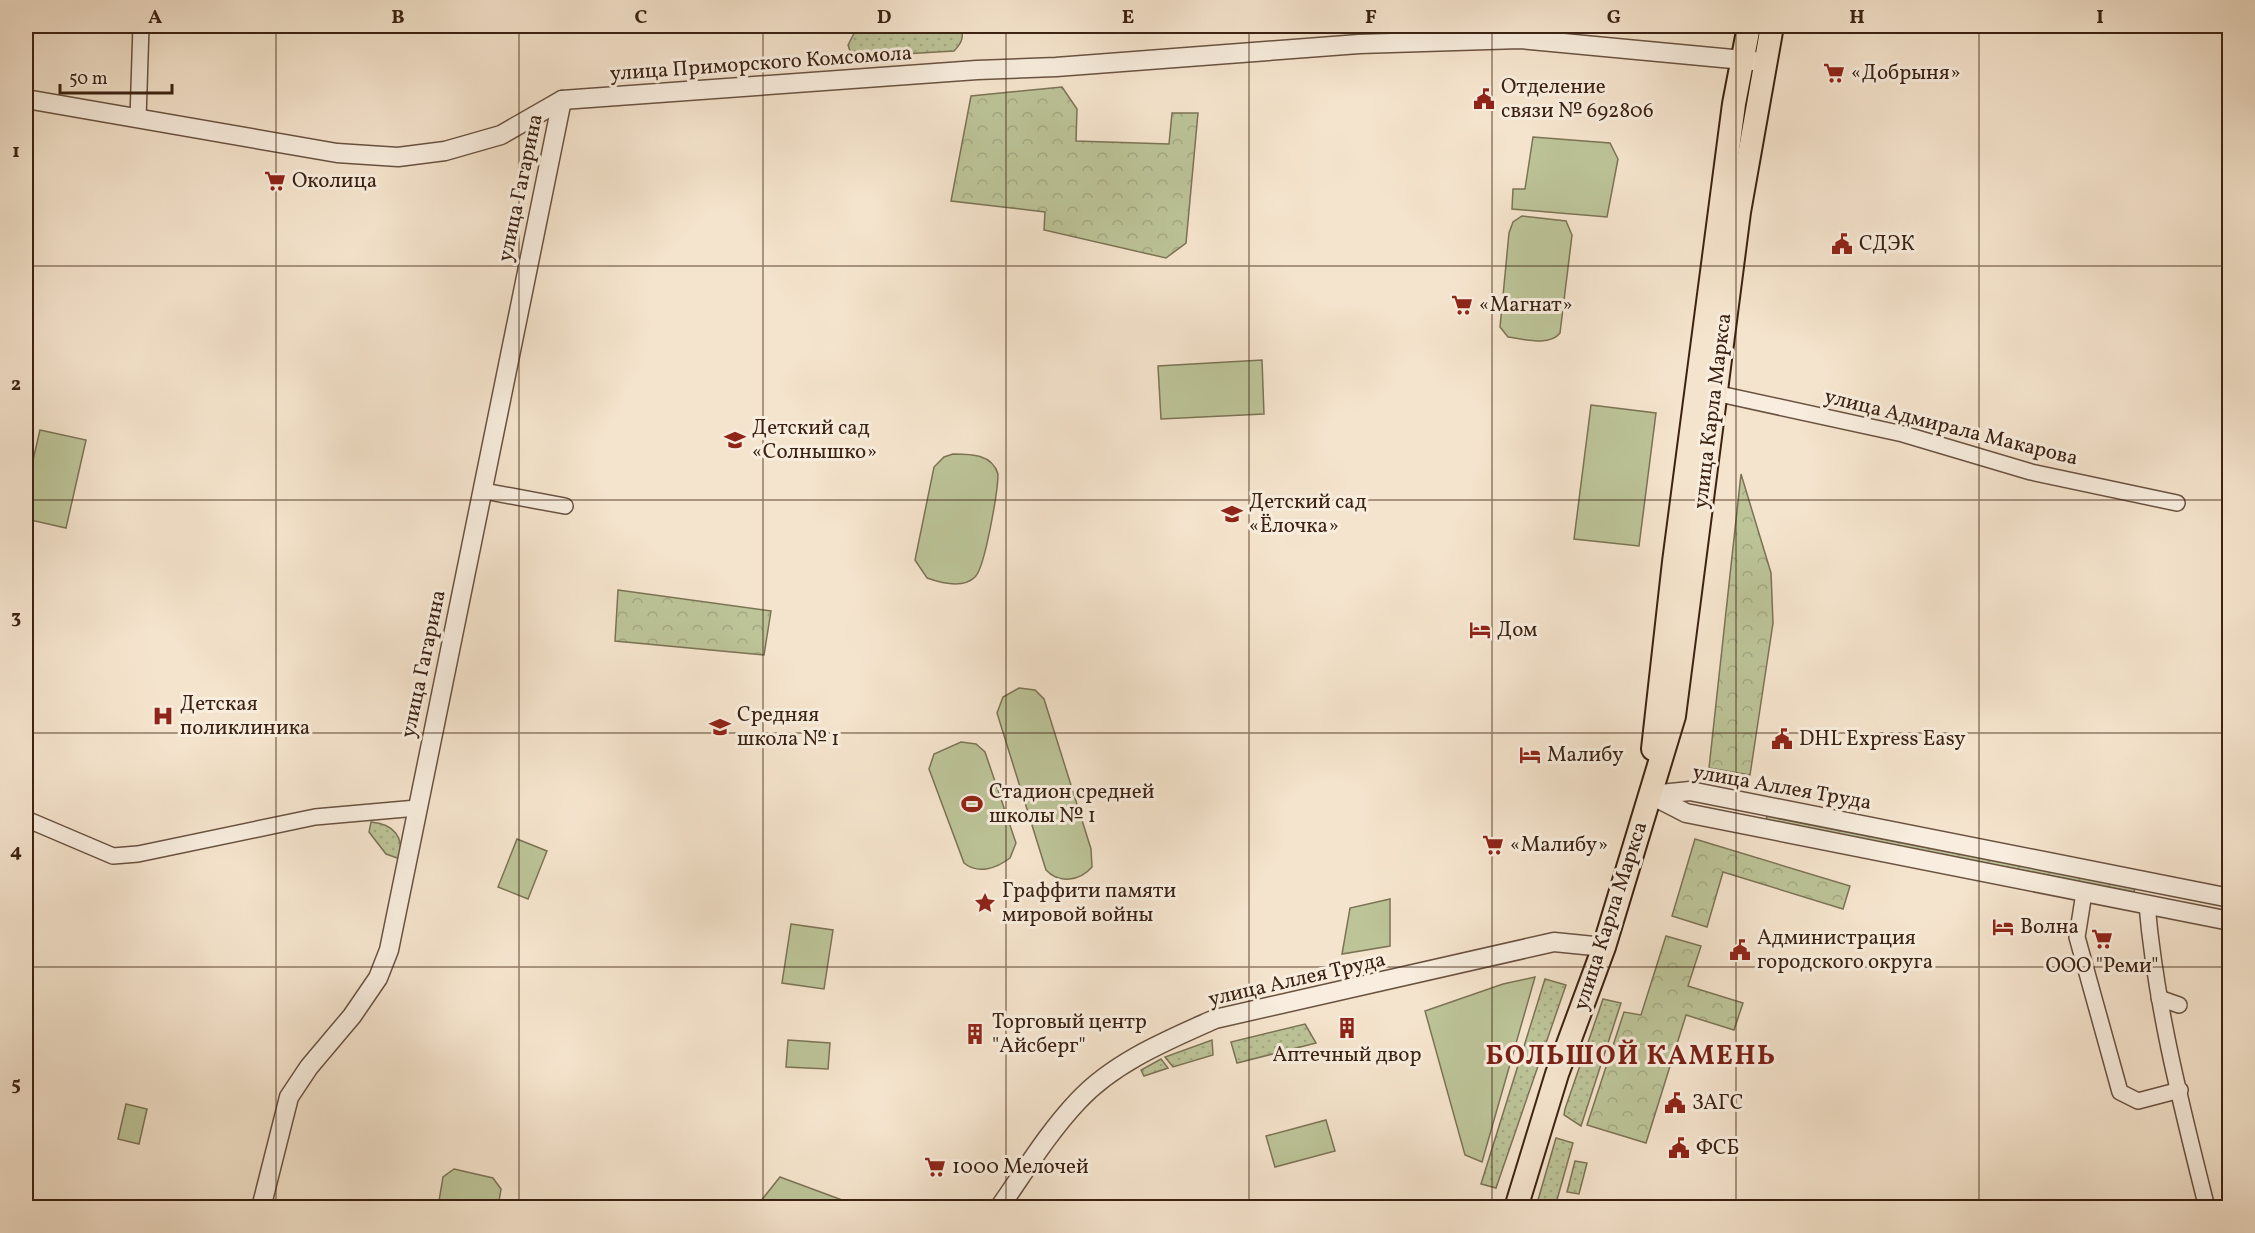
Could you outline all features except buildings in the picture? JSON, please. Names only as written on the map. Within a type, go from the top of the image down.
[{"type":"main road","name":"улица Карла Маркса","points":[[1651,795],[1653,749],[1674,562],[1733,116],[1749,26]]},
{"type":"main road","name":"улица Карла Маркса","points":[[1516,1208],[1557,1074],[1604,947],[1674,716],[1739,212],[1772,26]]},
{"type":"street","points":[[138,119],[141,26]]},
{"type":"street","name":"улица Приморского Комсомола","points":[[26,99],[337,153],[398,157],[445,151],[501,135],[562,100],[1433,40],[1536,40],[1765,62]]},
{"type":"street","name":"улица Гагарина","points":[[261,1208],[289,1097],[309,1067],[352,1016],[378,978],[389,950],[562,100]]},
{"type":"street","name":"улица Адмирала Макарова","points":[[1715,393],[1903,434],[2031,472],[2177,503]]},
{"type":"street","points":[[484,491],[565,506]]},
{"type":"street","name":"улица Аллея Труда","points":[[1651,795],[1690,791],[2229,898]]},
{"type":"street","name":"улица Аллея Труда","points":[[1651,795],[1686,813],[2229,921]]},
{"type":"street","points":[[26,819],[113,856],[147,852],[315,817],[417,808]]},
{"type":"street","points":[[2084,893],[2077,938],[2120,1092],[2138,1101],[2180,1090]]},
{"type":"street","points":[[2147,906],[2151,956],[2159,998],[2207,1208]]},
{"type":"street","name":"улица Аллея Труда","points":[[999,1208],[1044,1140],[1080,1099],[1122,1066],[1172,1038],[1215,1019],[1227,1014],[1359,989],[1554,942],[1604,947]]},
{"type":"street","points":[[2159,998],[2179,1005]]},
{"type":"green space","points":[[858,26],[961,26],[962,37],[954,51],[852,57],[848,45]]},
{"type":"green space","points":[[1062,87],[1077,109],[1076,141],[1169,144],[1172,113],[1198,113],[1186,243],[1166,258],[1044,230],[1045,212],[951,201],[971,96]]},
{"type":"green space","points":[[1533,137],[1610,143],[1618,159],[1607,217],[1512,209],[1513,189],[1525,189]]},
{"type":"green space","points":[[1522,216],[1566,221],[1572,235],[1560,333],[1549,340],[1536,341],[1508,337],[1500,327],[1509,233],[1513,222]]},
{"type":"green space","points":[[1262,360],[1264,414],[1161,419],[1158,366]]},
{"type":"green space","points":[[1591,405],[1656,413],[1639,546],[1574,539]]},
{"type":"green space","points":[[40,430],[86,440],[66,528],[26,519],[26,490]]},
{"type":"green space","points":[[953,454],[974,455],[986,459],[995,467],[998,474],[990,528],[979,571],[970,581],[958,584],[927,578],[915,560],[934,467],[944,457]]},
{"type":"green space","points":[[1741,474],[1771,573],[1773,623],[1750,775],[1709,768]]},
{"type":"green space","points":[[618,590],[771,611],[764,655],[615,641]]},
{"type":"green space","points":[[1019,688],[1035,690],[1044,699],[1091,849],[1092,867],[1076,878],[1063,879],[1046,870],[997,713],[1003,697]]},
{"type":"green space","name":"Стадион средней школы № 1","points":[[961,742],[976,744],[985,752],[1016,843],[1010,858],[987,869],[975,869],[964,863],[929,769],[934,754]]},
{"type":"green space","points":[[1767,816],[2135,888],[2134,892],[1766,820]]},
{"type":"green space","points":[[371,822],[386,826],[396,833],[400,844],[400,859],[386,854],[369,832]]},
{"type":"green space","points":[[517,839],[547,851],[528,899],[498,887]]},
{"type":"green space","points":[[1695,839],[1850,886],[1843,909],[1723,872],[1707,927],[1672,916]]},
{"type":"green space","points":[[1390,899],[1390,946],[1342,954],[1350,908]]},
{"type":"green space","points":[[791,924],[833,930],[824,989],[782,983]]},
{"type":"green space","points":[[1666,936],[1701,946],[1688,986],[1743,1003],[1734,1030],[1686,1015],[1646,1143],[1587,1125],[1624,1012],[1641,1015]]},
{"type":"green space","points":[[1535,977],[1482,1162],[1465,1155],[1425,1011],[1503,984]]},
{"type":"green space","points":[[1545,979],[1566,985],[1496,1188],[1481,1184]]},
{"type":"green space","points":[[1603,999],[1621,1003],[1581,1126],[1564,1115],[1565,1109]]},
{"type":"green space","points":[[1305,1024],[1316,1043],[1237,1063],[1231,1042]]},
{"type":"green space","points":[[788,1040],[830,1043],[828,1069],[786,1067]]},
{"type":"green space","points":[[1212,1040],[1213,1055],[1173,1067],[1165,1057]]},
{"type":"green space","points":[[1161,1059],[1168,1068],[1144,1076],[1141,1070]]},
{"type":"green space","points":[[126,1104],[147,1109],[139,1144],[118,1139]]},
{"type":"green space","points":[[1326,1120],[1335,1151],[1275,1167],[1266,1136]]},
{"type":"green space","points":[[1556,1138],[1573,1143],[1555,1207],[1536,1207]]},
{"type":"green space","points":[[1575,1161],[1587,1163],[1579,1194],[1567,1192]]},
{"type":"green space","points":[[454,1169],[493,1178],[501,1189],[498,1207],[438,1207],[443,1177]]},
{"type":"green space","points":[[780,1177],[861,1207],[756,1207]]},
{"type":"place","name":"«Добрыня»","points":[[1834,73]]},
{"type":"place","name":"Отделение связи № 692806","points":[[1484,99]]},
{"type":"place","name":"Околица","points":[[275,181]]},
{"type":"place","name":"СДЭК","points":[[1842,244]]},
{"type":"place","name":"«Магнат»","points":[[1462,305]]},
{"type":"place","name":"Детский сад «Солнышко»","points":[[735,440]]},
{"type":"place","name":"Детский сад «Ёлочка»","points":[[1232,514]]},
{"type":"place","name":"Дом","points":[[1480,630]]},
{"type":"place","name":"Детская поликлиника","points":[[163,716]]},
{"type":"place","name":"Средняя школа № 1","points":[[720,727]]},
{"type":"place","name":"DHL Express Easy","points":[[1782,739]]},
{"type":"place","name":"Малибу","points":[[1530,755]]},
{"type":"place","name":"Стадион средней школы № 1","points":[[972,804]]},
{"type":"place","name":"«Малибу»","points":[[1493,845]]},
{"type":"place","name":"Граффити памяти мировой войны","points":[[985,903]]},
{"type":"place","name":"Волна","points":[[2003,927]]},
{"type":"place","name":"ООО \"Реми\"","points":[[2102,939]]},
{"type":"place","name":"Администрация городского округа","points":[[1740,950]]},
{"type":"place","name":"Аптечный двор","points":[[1347,1028]]},
{"type":"place","name":"Торговый центр \"Айсберг\"","points":[[975,1034]]},
{"type":"place","name":"ЗАГС","points":[[1675,1103]]},
{"type":"place","name":"ФСБ","points":[[1679,1148]]},
{"type":"place","name":"1000 Мелочей","points":[[935,1167]]},
{"type":"district","name":"БОЛЬШОЙ КАМЕНЬ","points":[[1631,1057]]}]
